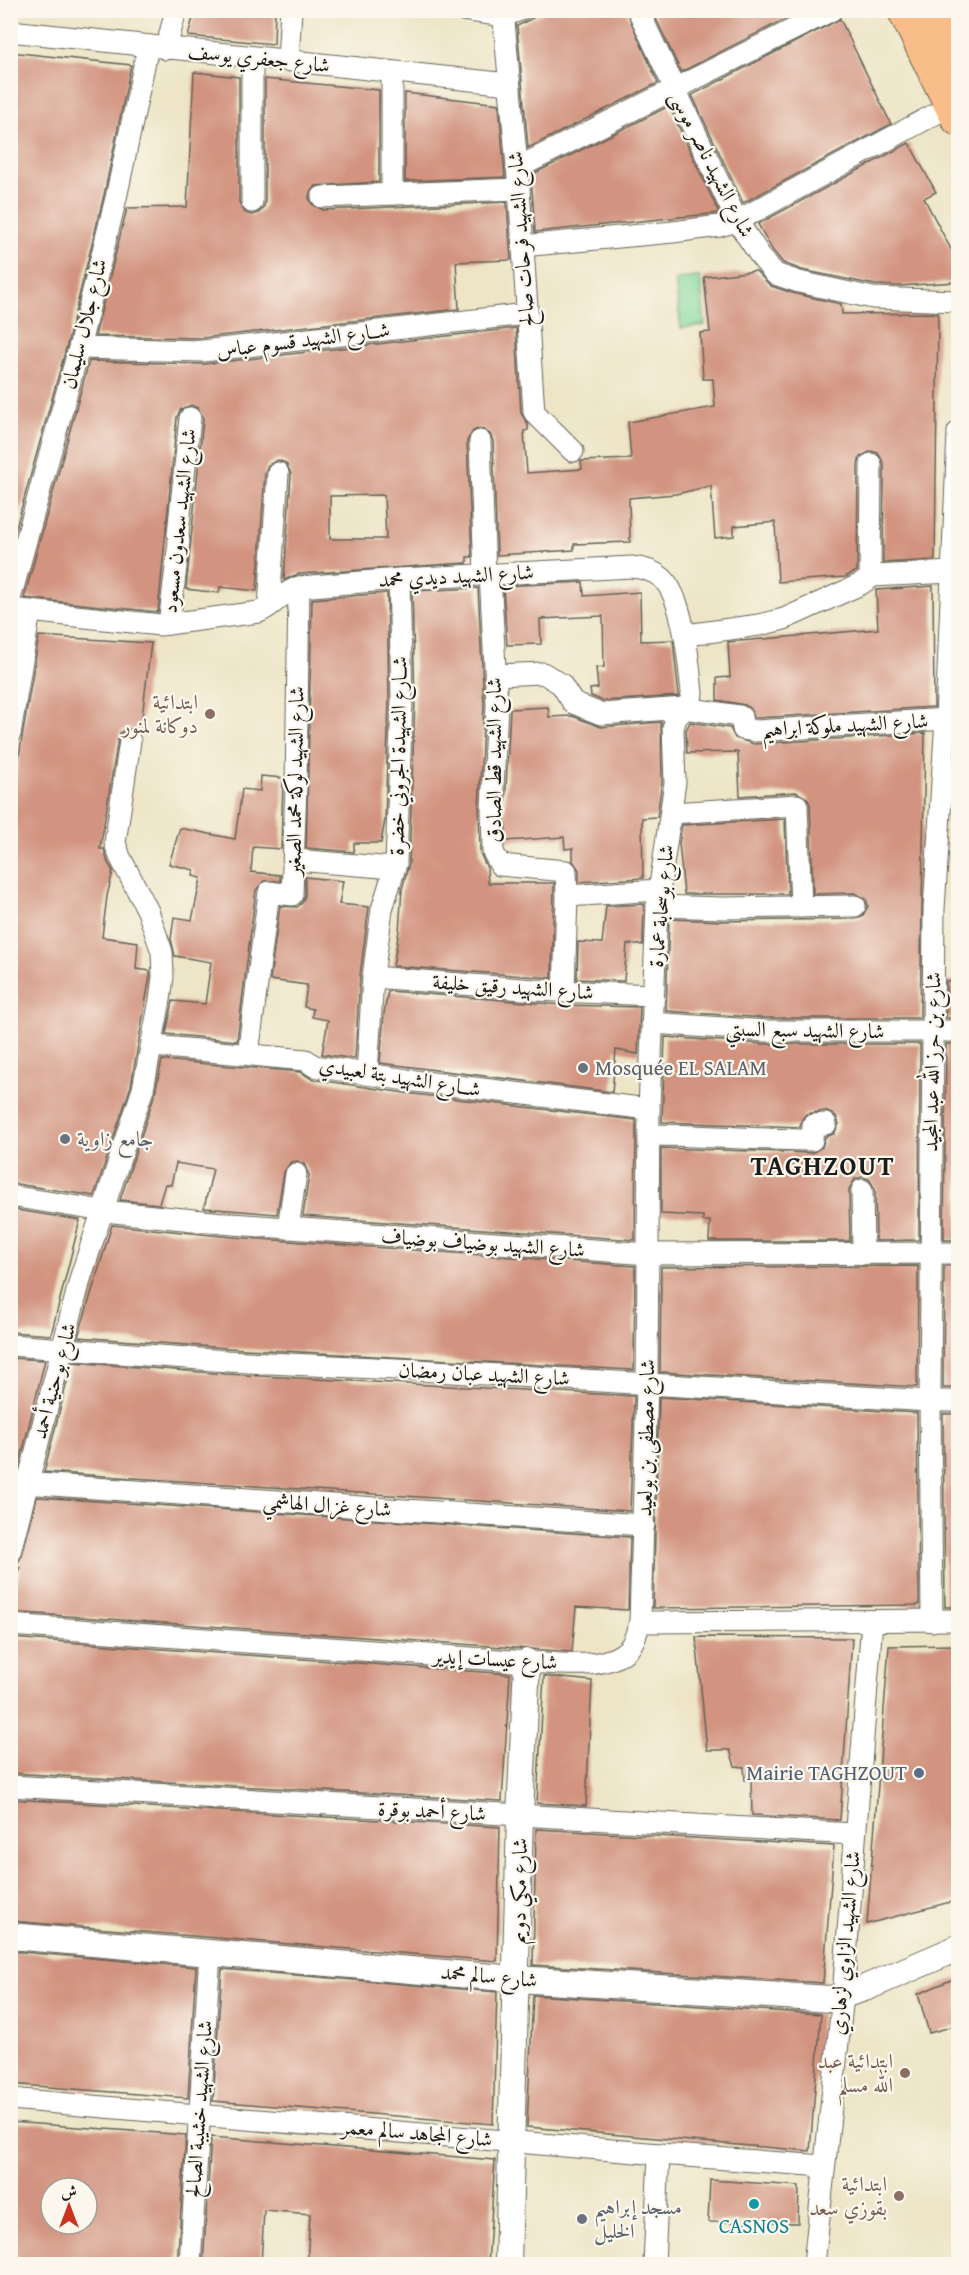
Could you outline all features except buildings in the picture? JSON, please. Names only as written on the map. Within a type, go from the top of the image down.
[{"type":"highway","points":[[904,10],[955,112]]},
{"type":"highway","points":[[935,10],[958,58]]},
{"type":"street","name":"شارع جلال سليمان","points":[[10,600],[79,348],[116,198],[157,48],[176,10]]},
{"type":"street","points":[[288,60],[291,10]]},
{"type":"street","points":[[463,10],[509,12]]},
{"type":"street","name":"شارع الشهيد ناصر موسى","points":[[638,10],[737,221],[761,258],[775,274],[799,282],[873,298],[958,301]]},
{"type":"street","points":[[322,197],[392,194],[518,179],[674,89],[832,10]]},
{"type":"street","name":"شارع الشهيد فرحات صالح","points":[[509,12],[508,84],[518,179],[534,412],[573,451]]},
{"type":"street","name":"شارع جعفري يوسف","points":[[10,31],[508,84]]},
{"type":"street","points":[[252,57],[252,202]]},
{"type":"street","points":[[392,72],[392,194]]},
{"type":"street","points":[[522,246],[673,232],[720,226],[737,221],[955,112]]},
{"type":"street","name":"شــارع الشهيد قسوم عباس","points":[[79,348],[203,351],[526,314]]},
{"type":"street","name":"شارع الشهيد سعدون مسعود","points":[[169,624],[190,418]]},
{"type":"street","name":"شارع بن حرز الله عبد المجيد","points":[[932,1621],[930,1401],[934,909],[949,827],[946,720],[958,432]]},
{"type":"street","name":"شارع الشهيد قط الصادق","points":[[480,441],[495,675],[497,740],[492,808],[493,852],[500,865],[566,871],[564,992]]},
{"type":"street","points":[[870,578],[871,464]]},
{"type":"street","points":[[10,734],[20,610],[144,624],[169,624],[266,608],[278,473]]},
{"type":"street","name":"شارع الشهيد ديدي محمد","points":[[266,608],[284,593],[298,587],[399,579],[632,567],[655,573]]},
{"type":"street","points":[[686,635],[773,623],[881,574],[952,572]]},
{"type":"street","name":"شارع بوسحابة عمارة","points":[[649,1254],[649,1109],[658,898],[675,776],[673,728],[676,718],[691,701],[693,693],[686,635],[670,588],[655,573]]},
{"type":"street","name":"شــارع الشهيدة الجروني خضرة","points":[[367,1074],[373,976],[382,909],[394,868],[402,700],[399,579]]},
{"type":"street","name":"شارع الشهيد لوكة محمد الصغير","points":[[248,1054],[269,892],[292,895],[295,860],[298,587]]},
{"type":"street","points":[[495,675],[543,673],[561,684],[573,703],[601,714],[684,708]]},
{"type":"street","name":"شارع الشهيد ملوكة ابراهيم","points":[[684,708],[739,716],[743,729],[756,731],[946,720]]},
{"type":"street","name":"شارع بوحنية أحمد","points":[[10,1552],[19,1482],[62,1350],[81,1276],[143,1089],[153,1046],[163,976],[162,952],[148,911],[115,843],[130,741]]},
{"type":"street","points":[[671,813],[797,805],[801,907]]},
{"type":"street","points":[[295,860],[394,868]]},
{"type":"street","points":[[567,896],[658,898],[724,908],[855,906]]},
{"type":"street","name":"شارع الشهيد رقيق خليفة","points":[[373,976],[564,992],[653,995]]},
{"type":"street","name":"شارع الشهيد سبع السبتي","points":[[652,1023],[766,1031],[958,1031]]},
{"type":"street","name":"شــارع الشهيد بتة لعبيدي","points":[[153,1046],[306,1060],[314,1066],[406,1080],[649,1109]]},
{"type":"street","points":[[649,1135],[812,1140],[813,1125],[826,1124]]},
{"type":"street","points":[[288,1228],[296,1174]]},
{"type":"street","points":[[861,1190],[863,1254]]},
{"type":"street","name":"شارع الشهيد بوضياف بوضياف","points":[[10,1196],[104,1211],[288,1228],[649,1254],[958,1254]]},
{"type":"street","name":"شارع مصطفى بن بولعيد","points":[[640,1622],[649,1254]]},
{"type":"street","name":"شارع الشهيد عبان رمضان","points":[[10,1345],[62,1350],[958,1401]]},
{"type":"street","name":"شارع غزال الهاشمي","points":[[19,1482],[644,1525]]},
{"type":"street","points":[[640,1622],[958,1620]]},
{"type":"street","name":"شارع الشهيد الزاوي لزهاري","points":[[814,2265],[843,1996],[872,1621]]},
{"type":"street","name":"شارع عيسات إيدير","points":[[10,1625],[527,1662],[601,1664],[615,1659],[630,1647],[640,1622]]},
{"type":"street","name":"شارع مكي دويم","points":[[508,2265],[520,1816],[527,1662]]},
{"type":"street","name":"شارع أحمد بوقرة","points":[[10,1786],[854,1834]]},
{"type":"street","name":"شارع سالم محمد","points":[[10,1936],[517,1979],[831,1999],[958,1948]]},
{"type":"street","name":"شارع الشهيد خشيبة الصالح","points":[[190,2265],[210,1953]]},
{"type":"street","name":"شارع المجاهد سالم معمر","points":[[10,2099],[824,2166]]},
{"type":"street","points":[[654,2265],[658,2154]]},
{"type":"green space","points":[[700,277],[705,325],[681,328],[675,279]]},
{"type":"place","name":"ابتدائية دوكانة لمنور","points":[[210,714]]},
{"type":"place","name":"Mosquée EL SALAM","points":[[583,1068]]},
{"type":"place","name":"جامع زاوية","points":[[65,1139]]},
{"type":"place","name":"Mairie TAGHZOUT","points":[[919,1773]]},
{"type":"place","name":"ابتدائية عبد الله مسلم","points":[[905,2073]]},
{"type":"place","name":"ابتدائية بقوزي سعد","points":[[899,2196]]},
{"type":"place","name":"CASNOS","points":[[754,2204]]},
{"type":"place","name":"مسجد إبراهيم الخليل","points":[[582,2219]]},
{"type":"district","name":"TAGHZOUT","points":[[823,1166]]}]
